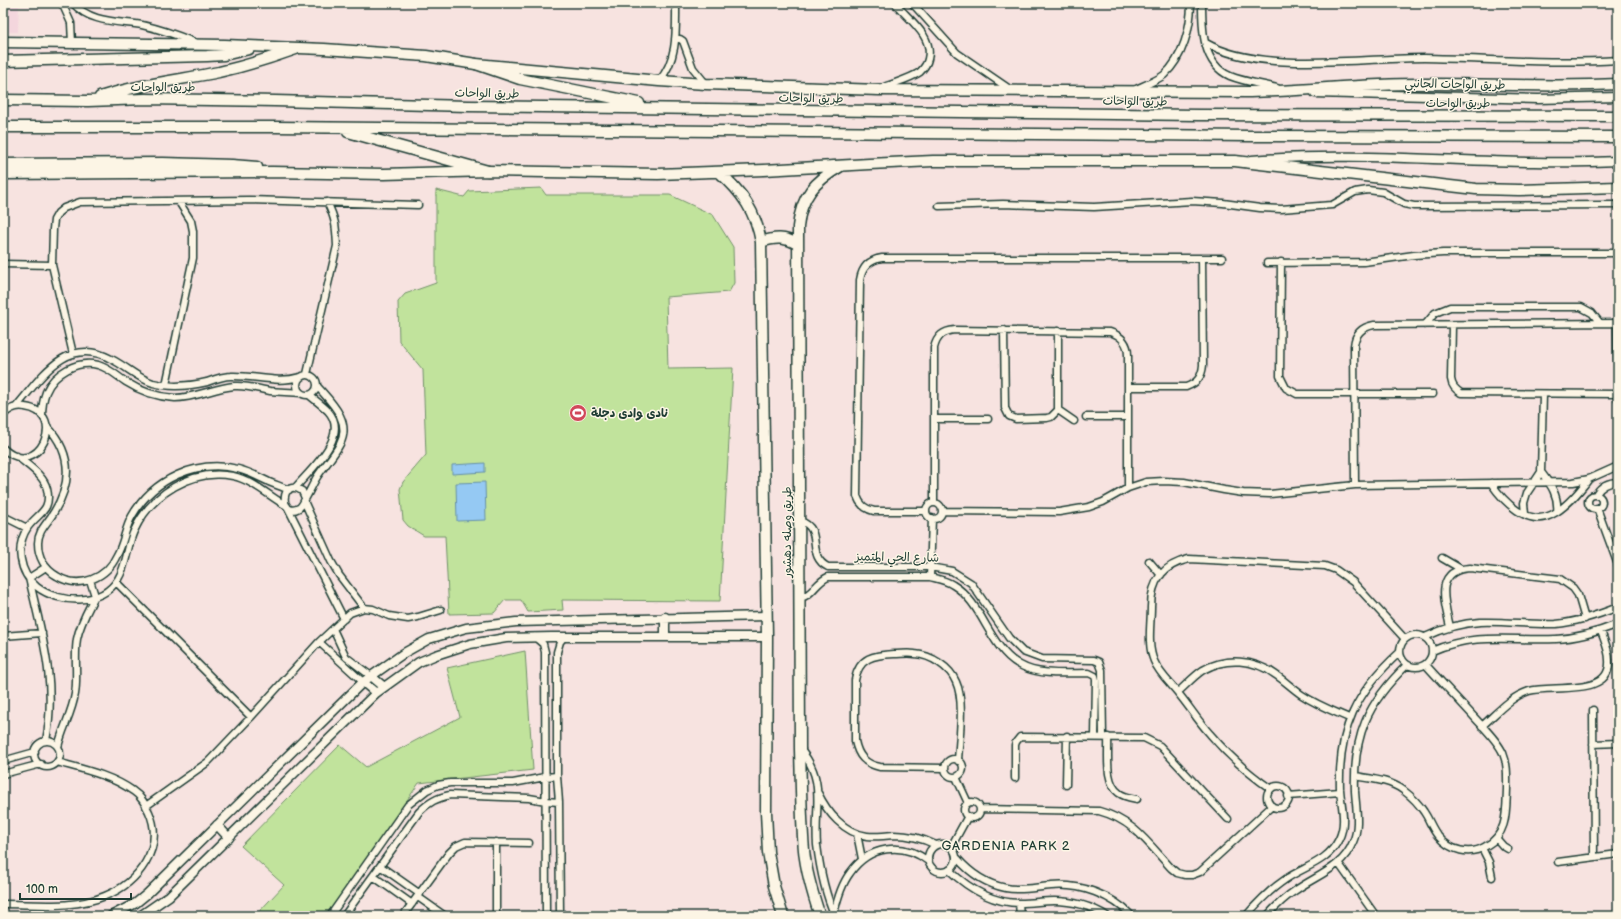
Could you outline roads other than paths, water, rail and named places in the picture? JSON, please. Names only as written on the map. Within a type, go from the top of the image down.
[{"type":"main road","points":[[3,42],[200,44],[324,49],[426,56],[476,64],[659,81],[879,90],[1291,92],[1383,84],[1618,84]]},
{"type":"main road","points":[[3,61],[224,55],[260,46]]},
{"type":"main road","points":[[88,101],[124,90],[235,68],[296,49]]},
{"type":"main road","points":[[476,64],[520,79],[662,108]]},
{"type":"main road","name":"طريق الواحات","points":[[3,100],[267,100],[468,106],[1198,115],[1618,116]]},
{"type":"main road","points":[[3,127],[1618,137]]},
{"type":"main road","points":[[334,128],[488,171]]},
{"type":"main road","points":[[3,174],[272,172],[384,174],[488,171],[600,174],[719,172],[934,161],[1235,161],[1456,187],[1496,190],[1618,187]]},
{"type":"main road","points":[[3,164],[90,163],[232,165],[264,169],[272,172]]},
{"type":"main road","name":"طريق وصله دهشور","points":[[820,916],[808,873],[804,851],[800,749],[800,521],[797,244],[799,214],[805,198],[816,183],[843,165]]},
{"type":"main road","name":"طريق وصله دهشور","points":[[719,172],[737,188],[750,207],[760,233],[761,242],[767,638],[766,812],[768,852],[774,886],[783,916]]},
{"type":"main road","points":[[761,242],[785,238],[797,244]]},
{"type":"street","points":[[62,3],[71,23],[72,43]]},
{"type":"street","points":[[73,3],[88,14],[100,19],[142,25],[169,32],[200,44]]},
{"type":"street","points":[[659,81],[667,71],[673,58],[676,39],[676,3]]},
{"type":"street","points":[[879,90],[920,72],[925,66],[928,58],[928,46],[924,35],[895,3]]},
{"type":"street","points":[[912,3],[957,53],[1011,90]]},
{"type":"street","points":[[1133,91],[1164,74],[1175,61],[1187,37],[1191,15],[1191,3]]},
{"type":"street","points":[[1202,3],[1206,43],[1212,61],[1219,70],[1229,76],[1291,92]]},
{"type":"street","points":[[676,39],[683,41],[694,68],[706,84]]},
{"type":"street","points":[[1206,43],[1218,49],[1233,53],[1290,61],[1422,58],[1564,62],[1618,60]]},
{"type":"street","name":"طريق الواحات الجانبي","points":[[1291,92],[1538,99],[1618,97]]},
{"type":"street","points":[[1235,161],[1282,157],[1540,162],[1618,161]]},
{"type":"street","points":[[939,206],[1003,204],[1094,207],[1192,201],[1281,209],[1332,205],[1355,192],[1368,190],[1383,192],[1404,204],[1414,206],[1618,205]]},
{"type":"street","points":[[73,354],[52,264],[54,220],[64,208],[80,202],[248,200],[418,205]]},
{"type":"street","points":[[166,385],[193,258],[193,231],[190,221],[179,202]]},
{"type":"street","points":[[307,374],[338,246],[337,228],[327,202]]},
{"type":"street","points":[[1267,263],[1364,262],[1414,255],[1443,254],[1618,254]]},
{"type":"street","points":[[926,511],[870,510],[862,505],[857,496],[860,280],[861,273],[869,262],[882,258],[1222,258]]},
{"type":"street","points":[[1128,387],[1186,387],[1199,380],[1203,365],[1202,258]]},
{"type":"street","points":[[1281,262],[1280,376],[1286,388],[1297,394],[1433,394]]},
{"type":"street","points":[[3,264],[52,264]]},
{"type":"street","points":[[1425,325],[1435,313],[1450,307],[1581,307],[1592,313],[1600,324]]},
{"type":"street","points":[[1355,485],[1355,340],[1362,329],[1374,325],[1617,323],[1618,400]]},
{"type":"street","points":[[1452,324],[1451,379],[1452,385],[1461,393],[1618,394]]},
{"type":"street","points":[[934,503],[934,352],[938,337],[943,333],[955,330],[1110,332],[1122,338],[1128,349],[1128,488]]},
{"type":"street","points":[[1004,330],[1007,412],[1009,416],[1016,419],[1052,417],[1058,410],[1058,331]]},
{"type":"street","points":[[16,407],[49,367],[61,359],[73,354],[93,353],[111,359],[139,377],[166,385],[191,385],[223,377],[244,376],[279,380],[300,377],[307,374],[311,375],[316,379],[318,386],[343,420],[344,434],[341,444],[323,467],[299,508],[290,509],[249,482],[233,476],[216,474],[199,476],[166,492],[148,509],[135,530],[122,571],[116,582],[107,590],[85,599],[64,599],[44,592],[29,578]]},
{"type":"street","points":[[107,368],[111,359]]},
{"type":"street","points":[[42,416],[43,401],[50,384],[61,373],[80,365],[98,365],[107,368],[134,387],[167,397],[186,397],[221,388],[242,385],[278,392],[301,393],[309,395],[328,411],[334,426],[334,434],[328,448],[292,489],[285,494],[284,499],[286,506],[344,619]]},
{"type":"street","points":[[242,385],[244,376]]},
{"type":"street","points":[[300,377],[297,385],[301,393]]},
{"type":"street","points":[[309,395],[315,392],[318,386]]},
{"type":"street","points":[[1525,514],[1525,498],[1541,472],[1543,394]]},
{"type":"street","points":[[3,415],[6,408],[28,407],[33,409],[42,416],[63,449],[67,473],[65,485],[58,505],[39,534],[38,552],[46,567],[53,574],[66,580],[80,582],[90,580],[103,573],[113,562],[120,549],[128,523],[141,503],[155,488],[184,472],[216,466],[237,469],[292,489],[302,491],[334,565],[364,608]]},
{"type":"street","points":[[1058,410],[1074,421]]},
{"type":"street","points":[[1086,417],[1128,417]]},
{"type":"street","points":[[934,419],[988,419]]},
{"type":"street","points":[[17,456],[28,456],[38,451],[47,437],[47,426]]},
{"type":"street","points":[[4,450],[17,456],[43,480],[47,488],[48,497],[46,506],[42,514],[27,528],[22,538],[20,549],[21,562],[29,578],[47,654],[50,722],[46,741]]},
{"type":"street","points":[[942,511],[1059,512],[1074,510],[1103,502],[1128,488],[1146,482],[1184,482],[1224,490],[1270,494],[1355,485],[1573,482],[1589,479],[1618,466]]},
{"type":"street","points":[[1541,472],[1556,496],[1557,512]]},
{"type":"street","points":[[1491,483],[1502,498],[1513,507],[1531,517],[1545,518],[1557,512],[1571,500],[1589,479]]},
{"type":"street","points":[[1596,494],[1601,497],[1602,501],[1600,506],[1597,508],[1591,508],[1588,502],[1590,496],[1596,494],[1607,483],[1618,482]]},
{"type":"street","points":[[141,503],[143,508],[148,509]]},
{"type":"street","points":[[926,511],[929,506],[934,503]]},
{"type":"street","points":[[934,503],[939,505],[942,511]]},
{"type":"street","points":[[1597,508],[1618,565]]},
{"type":"street","points":[[926,511],[932,518]]},
{"type":"street","points":[[932,518],[938,517],[942,511]]},
{"type":"street","points":[[3,516],[27,528]]},
{"type":"street","points":[[930,578],[932,518]]},
{"type":"street","points":[[800,521],[809,526],[812,530],[817,558],[828,567],[828,577],[820,582],[808,596],[800,598]]},
{"type":"street","points":[[1442,558],[1461,569]]},
{"type":"street","points":[[1271,789],[1254,778],[1210,734],[1178,692],[1157,668],[1151,653],[1151,598],[1153,588],[1161,575],[1171,566],[1189,559],[1326,566],[1336,570],[1353,582],[1405,639]]},
{"type":"street","points":[[1149,561],[1161,575]]},
{"type":"street","points":[[29,578],[46,567]]},
{"type":"street","name":"شارع الحي المتميز","points":[[828,567],[930,567],[952,571],[971,583],[1015,646],[1032,657],[1052,660],[1094,660],[1099,662],[1102,670],[1095,737]]},
{"type":"street","points":[[1450,627],[1444,586],[1448,578],[1454,572],[1461,569],[1470,568],[1560,579],[1573,588],[1578,595],[1585,619]]},
{"type":"street","name":"شارع الحي المتميز","points":[[828,577],[930,578],[947,582],[962,592],[1004,653],[1021,666],[1041,672],[1093,674],[1096,680],[1099,708],[1106,737],[1109,775],[1111,782],[1120,794],[1137,799]]},
{"type":"street","points":[[3,774],[40,764],[51,766],[57,762],[60,752],[58,747],[61,733],[71,712],[75,694],[77,640],[84,617],[95,596],[90,580]]},
{"type":"street","points":[[116,582],[251,718]]},
{"type":"street","points":[[979,615],[988,607]]},
{"type":"street","points":[[1425,637],[1450,627],[1480,622],[1557,624],[1585,619],[1618,607]]},
{"type":"street","points":[[146,806],[208,762],[251,718],[319,642],[350,613],[364,608],[372,609],[389,616],[408,619],[441,610]]},
{"type":"street","points":[[111,916],[136,903],[147,894],[363,682],[404,652],[421,643],[438,636],[466,628],[516,622],[766,616]]},
{"type":"street","points":[[665,618],[665,637]]},
{"type":"street","points":[[1432,651],[1471,639],[1556,639],[1601,631],[1618,624]]},
{"type":"street","points":[[333,629],[346,657],[383,686]]},
{"type":"street","points":[[1482,726],[1509,702],[1523,693],[1539,689],[1584,686],[1599,682],[1608,670],[1610,663],[1609,655],[1601,631]]},
{"type":"street","points":[[3,636],[42,633]]},
{"type":"street","points":[[1417,635],[1425,637],[1429,641],[1432,651],[1429,661],[1426,665],[1416,668],[1407,665],[1402,659],[1400,652],[1402,643],[1408,637],[1417,635]]},
{"type":"street","points":[[140,916],[169,896],[383,686],[419,662],[453,649],[488,641],[535,637],[767,638]]},
{"type":"street","points":[[535,637],[542,644],[545,652],[546,916]]},
{"type":"street","points":[[560,916],[557,776],[557,652],[560,642],[564,637]]},
{"type":"street","points":[[319,642],[376,693]]},
{"type":"street","points":[[1246,916],[1276,886],[1325,858],[1339,839],[1343,828],[1344,816],[1340,792],[1341,755],[1349,718],[1370,682],[1384,666],[1400,652]]},
{"type":"street","points":[[945,768],[880,766],[873,765],[860,756],[856,748],[855,741],[856,680],[857,672],[865,661],[878,655],[916,654],[934,660],[950,672],[956,681],[959,691],[958,761],[961,764],[962,769],[960,774],[951,777],[947,774],[945,768],[949,761],[958,761]]},
{"type":"street","points":[[1178,692],[1203,670],[1217,664],[1232,661],[1248,662],[1262,667],[1316,703],[1349,718]]},
{"type":"street","points":[[1267,916],[1284,899],[1296,890],[1339,864],[1350,848],[1357,830],[1354,776],[1357,747],[1363,724],[1382,692],[1407,665]]},
{"type":"street","points":[[1354,776],[1389,782],[1402,790],[1424,811],[1437,835],[1445,843],[1455,849],[1466,851],[1482,848],[1496,838],[1502,829],[1506,818],[1506,763],[1499,745],[1426,665]]},
{"type":"street","points":[[1593,710],[1594,857]]},
{"type":"street","points":[[1066,785],[1067,736]]},
{"type":"street","points":[[1014,778],[1015,745],[1020,737],[1067,736],[1144,738],[1160,746],[1228,820]]},
{"type":"street","points":[[40,764],[36,759],[35,752],[40,744],[46,741],[55,744],[58,747]]},
{"type":"street","points":[[1593,744],[1618,742]]},
{"type":"street","points":[[800,749],[808,758],[814,769],[818,792],[816,828],[818,851],[823,880],[834,915]]},
{"type":"street","points":[[3,760],[35,752]]},
{"type":"street","points":[[3,904],[76,903],[91,901],[106,896],[133,880],[144,868],[151,854],[154,838],[153,821],[142,798],[124,785],[107,777],[57,762]]},
{"type":"street","points":[[330,916],[408,805],[427,790],[438,785],[450,783],[513,783],[557,776]]},
{"type":"street","points":[[956,776],[968,803]]},
{"type":"street","points":[[1274,787],[1282,787],[1287,792],[1288,796],[1285,805],[1279,808],[1272,806],[1268,800],[1268,792],[1274,787]]},
{"type":"street","points":[[818,792],[826,807],[834,817],[843,826],[857,834],[876,837],[906,835],[926,840],[936,845],[944,844],[951,846],[957,858],[967,869],[979,878],[992,884],[1006,888],[1021,889],[1054,885],[1081,888],[1106,897],[1118,904],[1132,916]]},
{"type":"street","points":[[1288,796],[1340,792]]},
{"type":"street","points":[[344,916],[419,812],[428,803],[438,798],[450,795],[529,798],[558,802]]},
{"type":"street","points":[[968,803],[973,802],[977,804],[980,809]]},
{"type":"street","points":[[968,803],[965,808],[965,813],[968,816]]},
{"type":"street","points":[[980,809],[1099,811],[1110,814],[1130,825],[1138,832],[1171,868],[1185,875],[1192,875],[1206,868],[1272,806]]},
{"type":"street","points":[[968,816],[973,817],[977,815],[980,809]]},
{"type":"street","points":[[951,846],[968,816]]},
{"type":"street","points":[[217,825],[229,838]]},
{"type":"street","points":[[857,834],[862,860]]},
{"type":"street","points":[[1496,838],[1499,843],[1508,849]]},
{"type":"street","points":[[403,916],[449,853],[456,846],[465,842],[529,843]]},
{"type":"street","points":[[496,842],[496,916]]},
{"type":"street","points":[[928,861],[929,852],[936,845]]},
{"type":"street","points":[[1482,848],[1489,862],[1492,877]]},
{"type":"street","points":[[834,915],[844,883],[849,874],[862,860],[881,851],[901,849],[920,855],[928,861],[932,868],[938,871],[949,870],[954,865],[957,858]]},
{"type":"street","points":[[1558,862],[1618,854]]},
{"type":"street","points":[[1339,864],[1376,916]]},
{"type":"street","points":[[380,866],[445,916]]},
{"type":"street","points":[[949,870],[974,890],[1004,901],[1019,903],[1054,901],[1068,902],[1084,905],[1107,916]]},
{"type":"street","points":[[373,876],[412,904]]},
{"type":"street","points":[[1019,903],[1020,916]]},
{"type":"water","points":[[485,463],[485,472],[452,474],[452,465]]},
{"type":"water","points":[[485,482],[486,520],[457,521],[456,483]]},
{"type":"place","name":"نادى وادى دجلة","points":[[578,413]]},
{"type":"district","name":"GARDENIA PARK 2","points":[[1006,845]]}]
